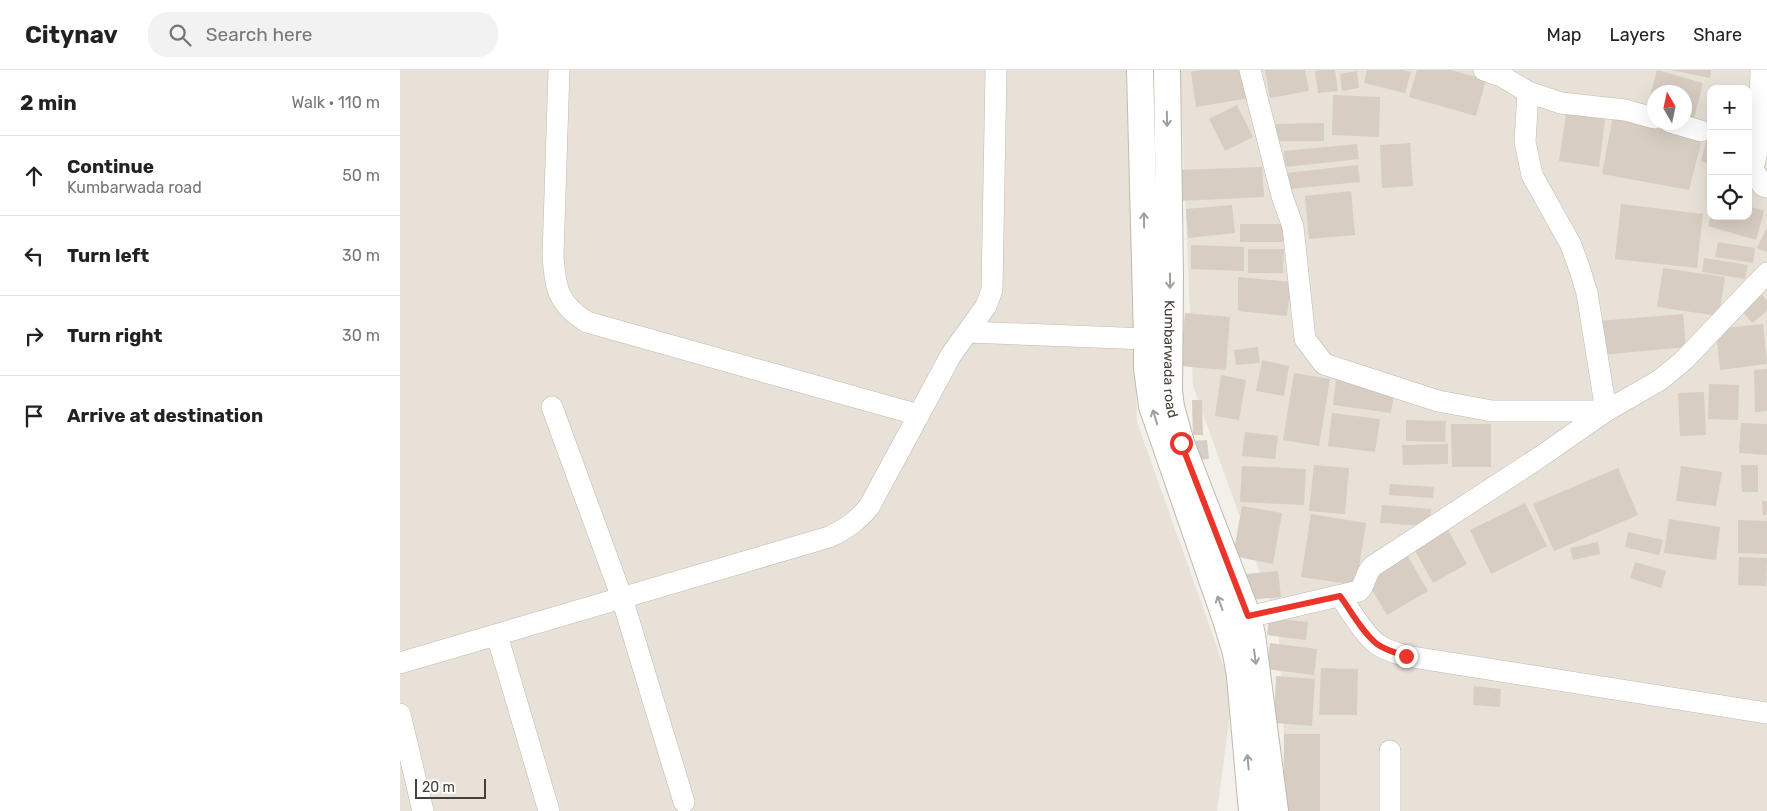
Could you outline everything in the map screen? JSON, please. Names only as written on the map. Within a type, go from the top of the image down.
[{"type":"street","points":[[559,70],[553,256],[554,278],[561,299],[572,313],[587,322],[919,415]]},
{"type":"street","points":[[400,663],[829,537],[858,520],[869,507],[951,355],[986,306],[992,290],[996,70]]},
{"type":"street","name":"Kumbarwada road","points":[[1140,70],[1147,368],[1152,406],[1236,653],[1240,676],[1252,811]]},
{"type":"street","name":"Kumbarwada road","points":[[1167,70],[1170,277],[1169,390],[1171,407],[1181,443],[1248,616],[1275,811]]},
{"type":"street","points":[[1250,70],[1282,196],[1293,227],[1305,339],[1324,364],[1438,402],[1492,411],[1606,411]]},
{"type":"street","points":[[1484,70],[1503,77],[1528,92],[1561,104],[1625,110],[1647,116]]},
{"type":"street","points":[[1761,70],[1758,143],[1753,169],[1764,186],[1767,187]]},
{"type":"street","points":[[1528,92],[1525,142],[1532,176],[1571,245],[1580,270],[1587,293],[1606,411]]},
{"type":"street","points":[[1692,128],[1701,131]]},
{"type":"street","points":[[1248,616],[1359,591],[1373,566],[1540,457],[1606,411],[1660,380],[1683,361],[1767,273]]},
{"type":"street","points":[[968,332],[1147,338]]},
{"type":"street","points":[[552,407],[622,598],[684,802]]},
{"type":"street","points":[[1340,596],[1377,644],[1406,656],[1766,713]]},
{"type":"street","points":[[497,634],[548,811]]},
{"type":"street","points":[[400,714],[423,811]]},
{"type":"street","points":[[1390,751],[1390,811]]},
{"type":"shaded area","points":[[400,70],[1126,70],[1137,422],[1233,692],[1217,811],[400,811]]},
{"type":"shaded area","points":[[1180,70],[1767,70],[1767,811],[1288,811],[1278,623],[1193,386]]},
{"type":"building","points":[[1201,70],[1245,70],[1250,98],[1196,107],[1191,72]]},
{"type":"building","points":[[1265,70],[1305,70],[1309,91],[1270,98]]},
{"type":"building","points":[[1335,70],[1338,91],[1318,93],[1315,71]]},
{"type":"building","points":[[1367,70],[1403,70],[1411,72],[1405,93],[1364,83]]},
{"type":"building","points":[[1417,70],[1451,70],[1486,80],[1476,116],[1409,97]]},
{"type":"building","points":[[1657,70],[1703,83],[1693,122],[1692,85],[1653,85]]},
{"type":"building","points":[[1672,70],[1711,70],[1710,78]]},
{"type":"building","points":[[1357,71],[1359,88],[1342,91],[1340,74]]},
{"type":"building","points":[[1333,95],[1380,97],[1379,137],[1332,135]]},
{"type":"building","points":[[1237,105],[1253,137],[1225,151],[1209,119]]},
{"type":"building","points":[[1566,114],[1605,119],[1599,167],[1559,161]]},
{"type":"building","points":[[1613,116],[1647,125],[1647,130],[1667,130],[1702,139],[1689,190],[1602,174]]},
{"type":"building","points":[[1324,123],[1324,141],[1276,141],[1276,124]]},
{"type":"building","points":[[1707,138],[1707,163],[1701,161]]},
{"type":"building","points":[[1410,143],[1413,186],[1382,188],[1380,145]]},
{"type":"building","points":[[1357,144],[1359,159],[1285,167],[1284,151]]},
{"type":"building","points":[[1358,165],[1360,182],[1289,189],[1287,173]]},
{"type":"building","points":[[1262,167],[1264,197],[1179,201],[1178,170]]},
{"type":"building","points":[[1351,191],[1355,235],[1309,239],[1305,196]]},
{"type":"building","points":[[1621,204],[1703,214],[1697,268],[1615,259]]},
{"type":"building","points":[[1232,205],[1235,233],[1188,238],[1186,209]]},
{"type":"building","points":[[1752,207],[1764,211],[1756,240],[1708,226],[1710,220],[1752,220]]},
{"type":"building","points":[[1240,224],[1283,224],[1283,242],[1240,242]]},
{"type":"building","points":[[1767,227],[1767,252],[1757,248]]},
{"type":"building","points":[[1718,242],[1755,248],[1753,263],[1715,257]]},
{"type":"building","points":[[1191,245],[1244,247],[1244,271],[1191,269]]},
{"type":"building","points":[[1248,249],[1284,249],[1283,273],[1248,273]]},
{"type":"building","points":[[1704,258],[1748,265],[1745,279],[1702,272]]},
{"type":"building","points":[[1663,268],[1725,277],[1719,316],[1657,307]]},
{"type":"building","points":[[1238,277],[1291,282],[1287,316],[1238,311]]},
{"type":"building","points":[[1762,295],[1767,301],[1767,311],[1752,323],[1742,311]]},
{"type":"building","points":[[1185,313],[1230,317],[1226,370],[1180,366]]},
{"type":"building","points":[[1683,314],[1686,347],[1601,355],[1598,321]]},
{"type":"building","points":[[1763,324],[1767,364],[1720,370],[1716,329]]},
{"type":"building","points":[[1258,347],[1260,363],[1236,365],[1234,350]]},
{"type":"building","points":[[1262,360],[1289,366],[1284,396],[1256,391]]},
{"type":"building","points":[[1767,369],[1767,411],[1755,412],[1754,370]]},
{"type":"building","points":[[1294,373],[1330,379],[1319,446],[1283,440]]},
{"type":"building","points":[[1221,375],[1246,380],[1239,420],[1215,416]]},
{"type":"building","points":[[1336,380],[1395,389],[1391,413],[1333,405]]},
{"type":"building","points":[[1709,384],[1739,385],[1738,420],[1708,419]]},
{"type":"building","points":[[1704,392],[1706,435],[1680,436],[1678,393]]},
{"type":"building","points":[[1192,400],[1202,400],[1203,435],[1193,435]]},
{"type":"building","points":[[1332,413],[1380,419],[1375,452],[1328,446]]},
{"type":"building","points":[[1406,420],[1446,421],[1445,442],[1406,441]]},
{"type":"building","points":[[1741,423],[1767,424],[1767,455],[1739,453]]},
{"type":"building","points":[[1451,424],[1491,424],[1491,467],[1452,467]]},
{"type":"building","points":[[1245,432],[1278,436],[1275,459],[1242,456]]},
{"type":"building","points":[[1207,440],[1209,459],[1194,460],[1193,441]]},
{"type":"building","points":[[1448,444],[1448,464],[1403,465],[1402,445]]},
{"type":"building","points":[[1314,465],[1349,468],[1345,514],[1309,511]]},
{"type":"building","points":[[1741,465],[1758,465],[1758,492],[1742,492]]},
{"type":"building","points":[[1242,466],[1306,469],[1304,505],[1240,502]]},
{"type":"building","points":[[1681,466],[1722,472],[1716,506],[1676,501]]},
{"type":"building","points":[[1618,468],[1638,515],[1554,551],[1533,504]]},
{"type":"building","points":[[1390,484],[1434,487],[1433,498],[1389,495]]},
{"type":"building","points":[[1762,501],[1767,501],[1767,515],[1763,515]]},
{"type":"building","points":[[1525,503],[1547,546],[1491,574],[1470,530]]},
{"type":"building","points":[[1382,505],[1431,509],[1429,526],[1380,523]]},
{"type":"building","points":[[1242,506],[1282,513],[1273,564],[1233,556]]},
{"type":"building","points":[[1311,514],[1366,523],[1356,585],[1301,577]]},
{"type":"building","points":[[1669,519],[1720,527],[1716,560],[1664,553]]},
{"type":"building","points":[[1738,520],[1767,521],[1767,554],[1738,553]]},
{"type":"building","points":[[1447,528],[1467,564],[1433,583],[1413,547]]},
{"type":"building","points":[[1628,532],[1663,540],[1659,555],[1625,547]]},
{"type":"building","points":[[1598,542],[1600,554],[1573,560],[1570,548]]},
{"type":"building","points":[[1407,555],[1428,591],[1387,615],[1366,580]]},
{"type":"building","points":[[1739,557],[1767,558],[1766,586],[1738,585]]},
{"type":"building","points":[[1635,562],[1666,571],[1661,588],[1630,578]]},
{"type":"building","points":[[1278,571],[1281,597],[1247,600],[1245,574]]},
{"type":"building","points":[[1269,618],[1308,622],[1306,640],[1267,635]]},
{"type":"building","points":[[1270,643],[1317,649],[1314,675],[1267,669]]},
{"type":"building","points":[[1321,668],[1358,669],[1357,715],[1319,715]]},
{"type":"building","points":[[1276,676],[1315,679],[1312,726],[1274,723]]},
{"type":"building","points":[[1474,686],[1501,689],[1500,707],[1473,705]]},
{"type":"building","points":[[1284,734],[1320,734],[1320,811],[1283,811]]},
{"type":"route","points":[[1181,443],[1248,616],[1340,596],[1377,644],[1406,656]]}]
